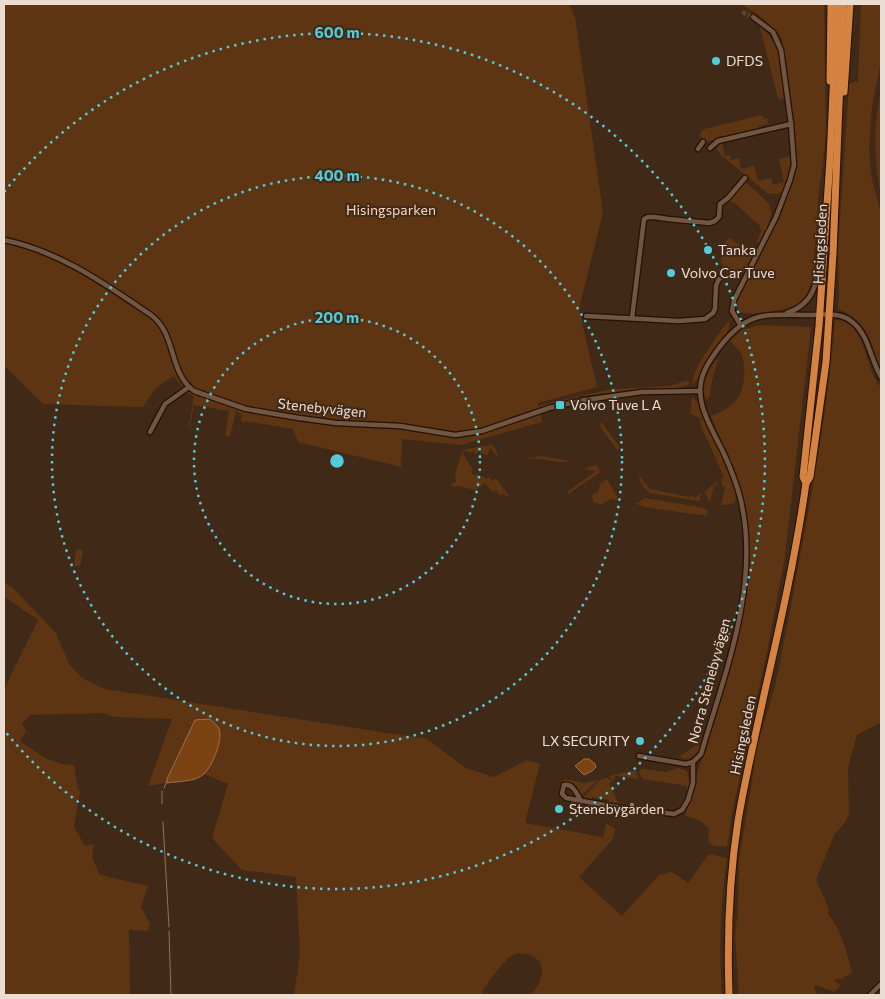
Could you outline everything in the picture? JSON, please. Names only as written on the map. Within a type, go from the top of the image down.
[{"type":"highway","points":[[831,4],[829,109],[833,159]]},
{"type":"highway","name":"Hisingsleden","points":[[729,995],[728,943],[730,896],[738,823],[752,748],[789,579],[806,483],[810,477],[826,362],[837,4]]},
{"type":"highway","name":"Hisingsleden","points":[[806,483],[803,477],[816,368],[843,4]]},
{"type":"highway","points":[[833,159],[841,136],[850,4]]},
{"type":"street","points":[[740,324],[732,311],[734,300],[776,217],[790,180],[794,158],[779,42],[773,32],[753,17]]},
{"type":"street","points":[[710,148],[718,141],[791,124]]},
{"type":"street","points":[[698,149],[703,142]]},
{"type":"street","points":[[632,318],[644,219],[654,217],[709,223],[715,221],[718,217],[720,204],[728,198],[745,178]]},
{"type":"street","points":[[4,240],[36,248],[61,258],[155,318],[166,333],[178,372],[190,387],[165,404],[150,432]]},
{"type":"street","points":[[784,315],[802,306],[813,293],[820,254],[824,245]]},
{"type":"street","points":[[586,316],[679,321],[705,319],[715,309],[716,288],[721,277]]},
{"type":"street","name":"Norra Stenebyvägen","points":[[639,756],[686,764],[693,762],[701,754],[725,679],[743,595],[747,547],[746,526],[739,493],[701,403],[702,376],[708,364],[729,335],[740,324],[760,316],[835,314],[845,317],[857,325],[865,338],[881,377]]},
{"type":"street","name":"Stenebyvägen","points":[[190,387],[194,391],[242,407],[273,414],[324,422],[396,426],[455,435],[482,431],[540,411],[585,400],[642,392],[700,391]]},
{"type":"street","name":"Norra Stenebyvägen","points":[[581,801],[572,786],[567,784],[564,786],[562,794],[566,798],[581,801],[666,814],[678,813],[684,808],[691,792],[693,762]]},
{"type":"street","points":[[870,995],[881,984]]},
{"type":"green space","name":"Hisingsparken","points":[[4,4],[569,4],[575,17],[603,213],[579,309],[597,387],[538,403],[538,406],[579,397],[539,409],[542,422],[461,445],[402,439],[401,467],[298,442],[293,429],[245,421],[243,424],[241,421],[242,415],[236,411],[230,437],[225,436],[229,411],[194,405],[190,427],[194,397],[187,392],[174,376],[156,388],[143,407],[43,404],[4,365]]},
{"type":"green space","points":[[740,4],[824,4],[826,130],[819,189],[813,277],[806,295],[799,304],[779,310],[752,314],[741,312],[737,302],[784,206],[797,158],[782,39],[768,23]]},
{"type":"green space","points":[[861,4],[881,4],[881,61],[872,107],[869,147],[871,175],[881,214],[881,369],[867,333],[862,326],[848,314],[838,309],[838,250],[849,84],[858,81]]},
{"type":"green space","points":[[760,27],[769,35],[778,50],[785,98],[779,100],[778,98]]},
{"type":"green space","points":[[881,90],[881,196],[875,143],[878,103]]},
{"type":"green space","points":[[763,115],[763,119],[767,118],[768,124],[759,126],[759,129],[706,142],[699,135],[704,129]]},
{"type":"green space","points":[[722,143],[725,156],[730,155],[731,160],[739,158],[741,169],[754,166],[758,181],[771,178],[773,185],[784,182],[779,159],[793,156],[785,188],[778,194],[767,193],[719,153],[718,145]]},
{"type":"green space","points":[[745,182],[763,197],[771,209],[769,222],[759,243],[757,241],[761,232],[760,226],[735,203],[728,201]]},
{"type":"green space","points":[[730,238],[753,256],[745,271],[739,276],[727,273],[721,259],[721,251],[724,244]]},
{"type":"green space","points":[[729,320],[729,329],[705,363],[698,379],[692,385],[701,360]]},
{"type":"green space","points":[[835,320],[845,322],[853,328],[864,347],[875,379],[881,387],[881,722],[857,735],[848,767],[849,813],[846,821],[834,835],[816,880],[829,909],[828,914],[843,942],[852,973],[841,979],[836,979],[835,981],[840,985],[834,992],[816,985],[814,988],[818,995],[739,995],[735,935],[738,911],[739,861],[754,759],[779,669],[820,445]]},
{"type":"green space","points":[[761,325],[811,327],[785,557],[768,647],[732,813],[727,847],[714,846],[708,842],[709,828],[699,820],[685,816],[732,662],[746,596],[749,563],[748,530],[743,497],[733,466],[711,416],[732,405],[742,390],[744,372],[742,356],[730,341],[741,330]]},
{"type":"green space","points":[[716,360],[718,360],[709,398],[706,400],[704,384]]},
{"type":"green space","points":[[685,381],[690,382],[689,385],[678,388],[582,396],[613,389],[670,386]]},
{"type":"green space","points":[[692,397],[696,400],[704,417],[701,419],[690,413]]},
{"type":"green space","points":[[704,418],[734,485],[736,495],[735,501],[731,504],[721,505],[725,487],[722,486],[721,478],[724,477],[701,426],[700,420]]},
{"type":"green space","points":[[600,423],[602,423],[619,446],[618,451],[601,428]]},
{"type":"green space","points":[[491,445],[496,449],[498,458],[490,447],[488,455],[481,454],[479,451],[475,454],[473,451],[469,453],[467,450],[462,453],[473,470],[471,472],[474,476],[477,474],[480,478],[483,476],[486,479],[489,477],[492,481],[496,478],[509,496],[505,496],[505,494],[499,495],[496,490],[493,492],[485,483],[476,490],[458,486],[453,487],[451,485],[456,482],[455,474],[462,452],[466,449]]},
{"type":"green space","points":[[541,456],[569,461],[559,462],[536,458],[525,460]]},
{"type":"green space","points":[[596,465],[600,470],[599,473],[568,494],[567,492],[596,471],[583,469]]},
{"type":"green space","points":[[637,474],[650,489],[689,497],[692,495],[694,498],[700,494],[700,500],[650,493],[644,488]]},
{"type":"green space","points":[[607,479],[617,496],[617,500],[611,499],[601,505],[595,502],[594,504],[593,494],[598,492],[600,484]]},
{"type":"green space","points":[[717,482],[718,485],[714,485],[710,502],[704,492]]},
{"type":"green space","points":[[645,498],[704,508],[708,511],[707,516],[644,507],[634,503]]},
{"type":"green space","points":[[79,549],[83,552],[80,566],[76,566],[74,564],[76,551]]},
{"type":"green space","points":[[4,583],[12,587],[56,633],[69,664],[82,678],[105,689],[427,739],[466,768],[494,777],[527,760],[540,764],[525,823],[603,837],[606,823],[615,829],[613,839],[579,877],[622,916],[659,875],[672,872],[688,883],[709,854],[727,858],[721,926],[722,995],[531,995],[538,985],[542,974],[541,964],[532,956],[520,953],[509,957],[483,990],[483,995],[294,995],[300,954],[296,877],[242,870],[212,838],[228,784],[204,774],[217,750],[195,720],[167,779],[167,783],[148,786],[172,719],[114,717],[103,713],[30,715],[22,724],[26,731],[20,741],[47,759],[62,764],[74,765],[80,791],[74,827],[85,846],[94,844],[92,858],[100,875],[148,886],[141,907],[150,924],[148,931],[129,930],[130,995],[4,995],[4,689],[38,620],[4,596]]},
{"type":"green space","points":[[703,737],[701,746],[694,756],[681,758],[681,755],[697,745]]},
{"type":"green space","points":[[678,768],[687,771],[690,784],[687,793],[687,786],[643,779],[639,772],[643,769],[666,772]]},
{"type":"green space","points":[[636,770],[638,779],[615,776],[614,780],[609,776]]},
{"type":"green space","points":[[606,778],[613,780],[609,784],[618,802],[642,808],[609,804],[609,800],[592,797],[591,801],[583,798],[600,780]]},
{"type":"green space","points":[[565,779],[584,783],[598,780],[581,796],[573,785],[563,782]]},
{"type":"shaded area","points":[[209,719],[218,727],[220,737],[217,751],[207,770],[201,777],[196,779],[167,783],[167,779],[195,720]]},
{"type":"shaded area","points":[[584,759],[589,759],[596,767],[584,775],[575,766]]},
{"type":"waterway","points":[[164,788],[167,781]]},
{"type":"waterway","points":[[162,791],[162,804]]},
{"type":"waterway","points":[[163,822],[169,927]]},
{"type":"waterway","points":[[169,931],[171,995]]},
{"type":"tunnel","points":[[742,12],[753,17]]},
{"type":"place","name":"DFDS","points":[[716,61]]},
{"type":"place","name":"Tanka","points":[[708,250]]},
{"type":"place","name":"Volvo Car Tuve","points":[[671,273]]},
{"type":"place","name":"Volvo Tuve L A","points":[[560,405]]},
{"type":"place","name":"LX SECURITY","points":[[640,741]]},
{"type":"place","name":"Stenebygården","points":[[559,809]]}]
